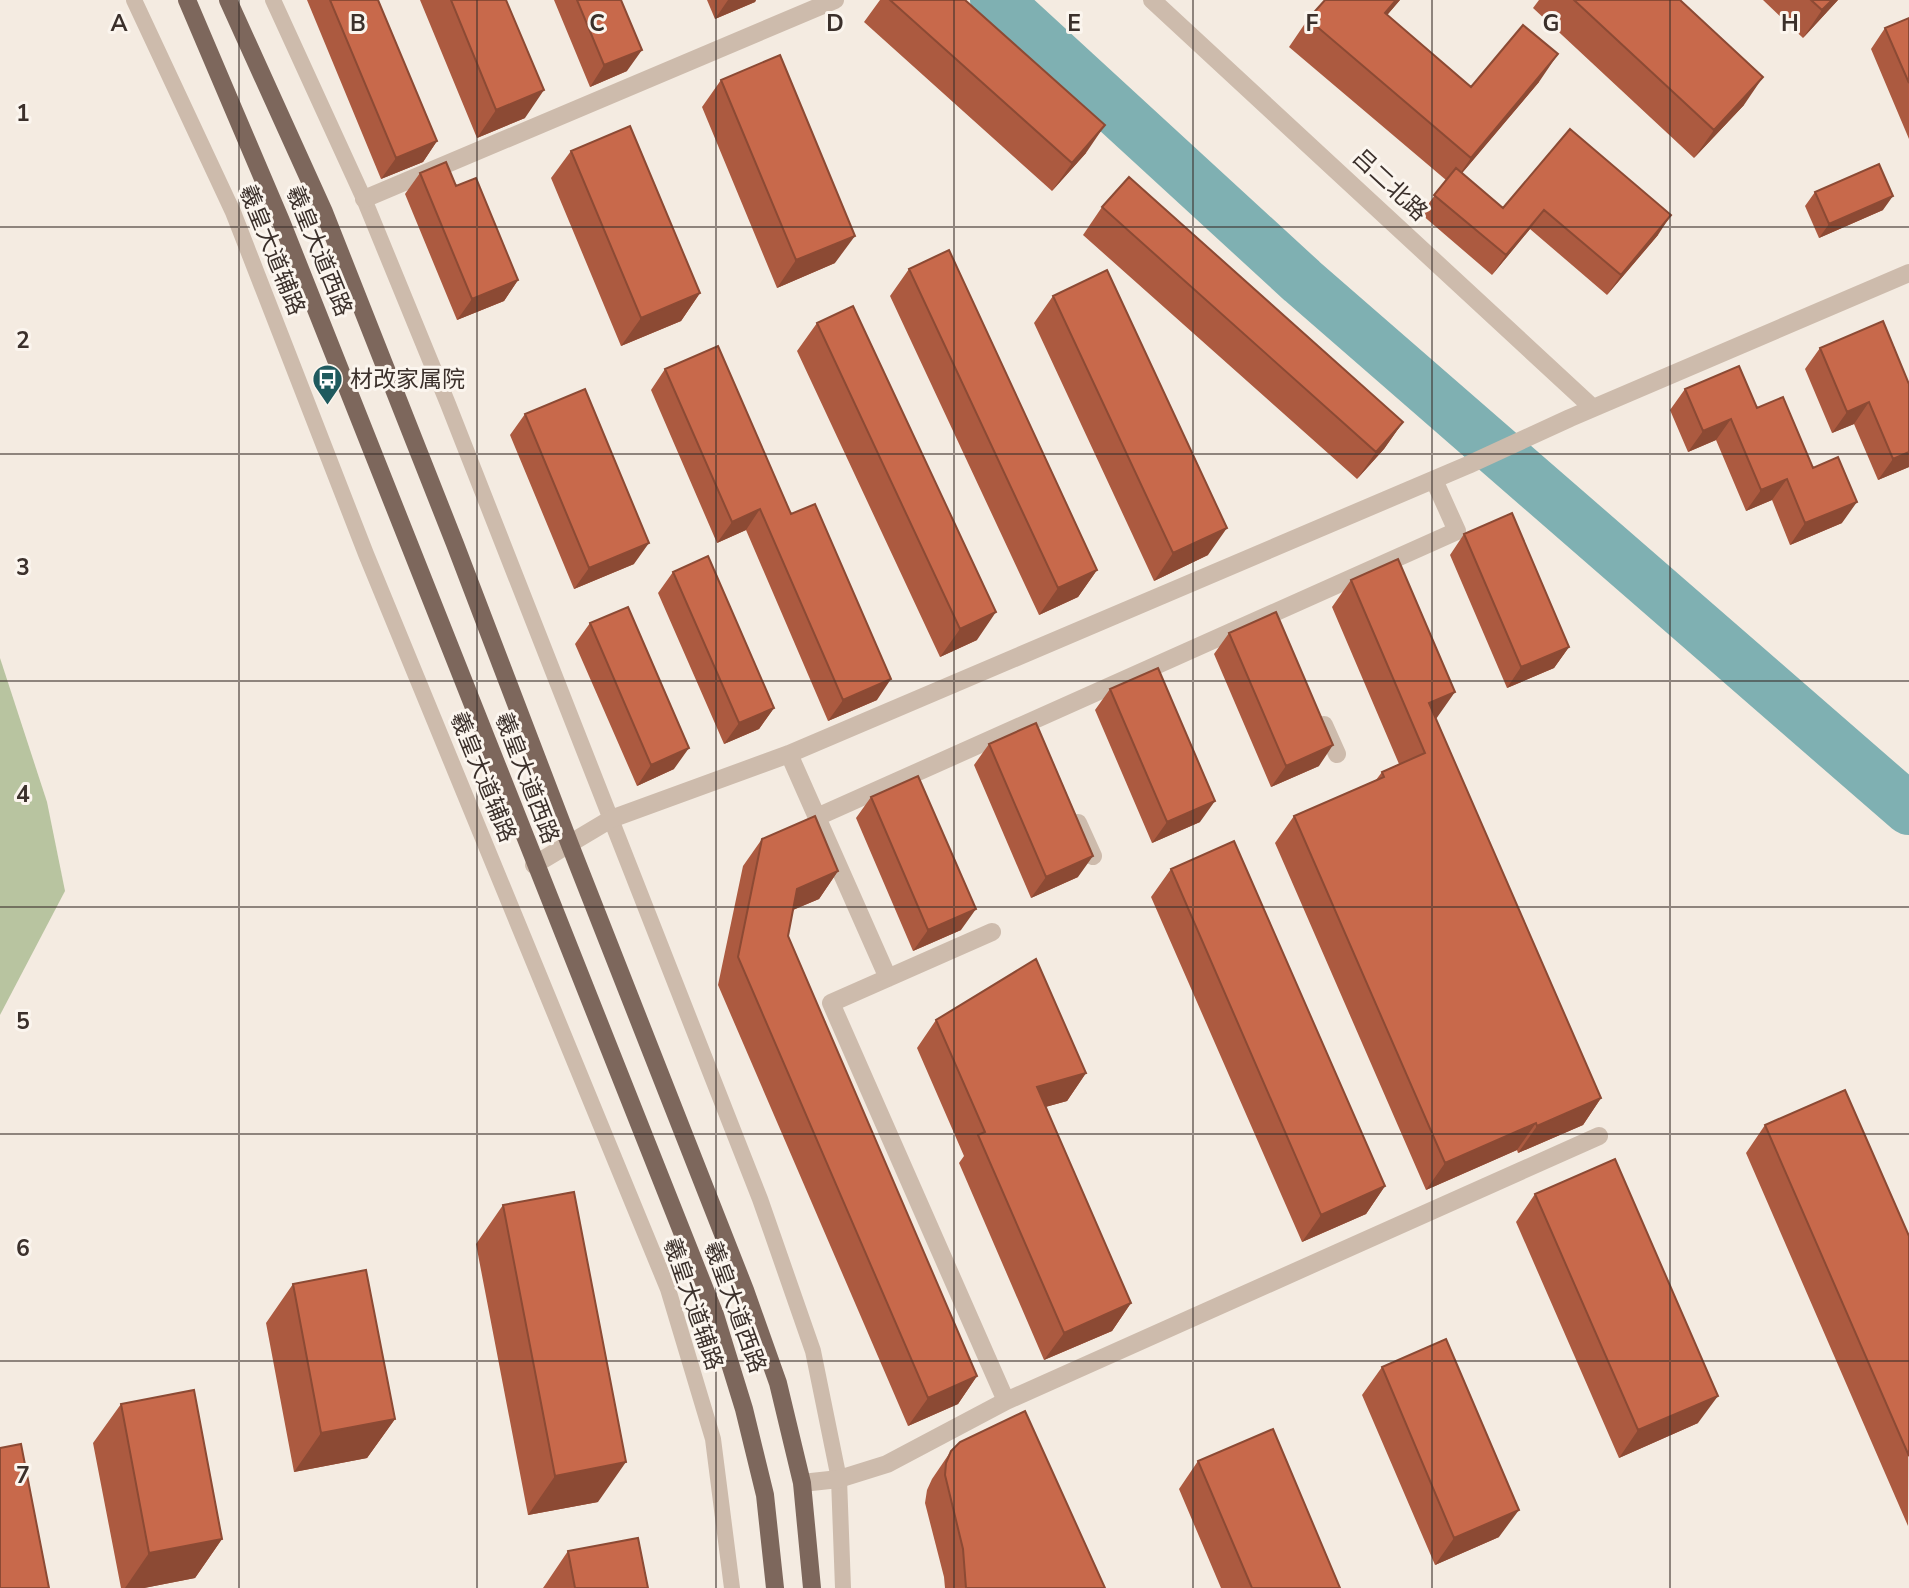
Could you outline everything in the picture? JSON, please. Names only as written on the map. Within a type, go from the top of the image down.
[{"type":"main road","name":"羲皇大道西路","points":[[187,0],[281,220],[534,865],[715,1315],[744,1409],[765,1495],[775,1588]]},
{"type":"main road","name":"羲皇大道西路","points":[[228,0],[324,212],[746,1290],[778,1383],[803,1483],[812,1588]]},
{"type":"street","points":[[364,199],[835,0]]},
{"type":"street","name":"吕二北路","points":[[1152,0],[1593,408]]},
{"type":"street","points":[[534,865],[611,819],[789,754],[1468,466],[1570,418],[1909,272]]},
{"type":"street","points":[[817,817],[915,780],[1395,567],[1457,531],[1434,480]]},
{"type":"street","points":[[1316,707],[1337,754]]},
{"type":"street","points":[[789,754],[888,978]]},
{"type":"street","points":[[1071,807],[1093,856]]},
{"type":"street","points":[[992,932],[831,1003],[1006,1401]]},
{"type":"street","points":[[803,1483],[839,1479],[887,1464],[1006,1401],[1599,1136]]},
{"type":"lane","name":"羲皇大道辅路","points":[[134,0],[233,212],[366,554],[667,1289],[713,1439],[732,1588]]},
{"type":"lane","points":[[273,0],[364,199],[453,417],[760,1199],[814,1351],[839,1479],[843,1588]]},
{"type":"green space","points":[[0,658],[47,802],[65,891],[0,1015]]},
{"type":"building","points":[[330,0],[378,0],[437,141],[396,158]]},
{"type":"building","points":[[451,0],[506,0],[544,90],[496,110]]},
{"type":"building","points":[[577,0],[621,0],[642,50],[604,65]]},
{"type":"building","points":[[890,0],[965,0],[1105,125],[1072,163]]},
{"type":"building","points":[[1325,0],[1396,0],[1385,13],[1471,87],[1523,25],[1558,54],[1471,158],[1308,19]]},
{"type":"building","points":[[1574,0],[1680,0],[1763,77],[1714,130]]},
{"type":"building","points":[[1811,0],[1832,0],[1822,10]]},
{"type":"building","points":[[1909,18],[1909,83],[1885,28]]},
{"type":"building","points":[[780,55],[855,236],[796,260],[721,80]]},
{"type":"building","points":[[630,126],[700,293],[641,318],[571,151]]},
{"type":"building","points":[[1570,129],[1671,215],[1621,275],[1544,210],[1506,255],[1434,195],[1456,168],[1503,208]]},
{"type":"building","points":[[446,162],[456,186],[476,178],[518,280],[472,299],[420,173]]},
{"type":"building","points":[[1879,164],[1893,196],[1829,224],[1815,192]]},
{"type":"building","points":[[1129,177],[1403,422],[1376,452],[1102,207]]},
{"type":"building","points":[[949,250],[1097,570],[1058,588],[909,269]]},
{"type":"building","points":[[1107,270],[1227,528],[1173,553],[1053,296]]},
{"type":"building","points":[[853,306],[996,612],[960,629],[817,323]]},
{"type":"building","points":[[1883,321],[1909,384],[1909,452],[1893,459],[1869,402],[1847,412],[1820,348]]},
{"type":"building","points":[[718,346],[791,514],[815,504],[891,679],[843,700],[760,509],[732,522],[665,369]]},
{"type":"building","points":[[1739,366],[1757,408],[1783,397],[1813,468],[1838,457],[1857,502],[1805,523],[1787,479],[1761,490],[1731,419],[1703,431],[1685,389]]},
{"type":"building","points":[[585,389],[649,543],[589,568],[525,414]]},
{"type":"building","points":[[1512,513],[1569,647],[1521,667],[1464,534]]},
{"type":"building","points":[[708,556],[774,708],[739,723],[673,572]]},
{"type":"building","points":[[1398,559],[1455,692],[1429,703],[1601,1098],[1445,1163],[1294,816],[1384,777],[1382,772],[1425,753],[1351,580]]},
{"type":"building","points":[[628,607],[689,748],[651,765],[590,623]]},
{"type":"building","points":[[1276,612],[1333,745],[1286,766],[1229,633]]},
{"type":"building","points":[[1158,668],[1215,801],[1167,822],[1110,689]]},
{"type":"building","points":[[1036,723],[1093,856],[1046,877],[989,744]]},
{"type":"building","points":[[918,776],[976,909],[928,930],[871,797]]},
{"type":"building","points":[[815,816],[838,871],[797,889],[788,936],[977,1376],[928,1398],[738,957],[762,839]]},
{"type":"building","points":[[1234,841],[1385,1186],[1321,1215],[1171,869]]},
{"type":"building","points":[[1036,959],[1086,1073],[1037,1087],[1131,1303],[1064,1333],[978,1135],[985,1132],[936,1020]]},
{"type":"building","points":[[1845,1090],[1909,1236],[1909,1456],[1765,1125]]},
{"type":"building","points":[[1615,1159],[1718,1396],[1638,1430],[1535,1194]]},
{"type":"building","points":[[574,1192],[626,1462],[555,1476],[503,1205]]},
{"type":"building","points":[[366,1270],[395,1419],[321,1433],[293,1284]]},
{"type":"building","points":[[1446,1339],[1519,1510],[1454,1538],[1382,1367]]},
{"type":"building","points":[[194,1390],[222,1539],[149,1553],[121,1404]]},
{"type":"building","points":[[1025,1411],[1105,1588],[966,1588],[963,1549],[945,1475],[946,1463],[951,1451],[960,1442]]},
{"type":"building","points":[[1273,1429],[1340,1588],[1252,1588],[1198,1461]]},
{"type":"building","points":[[21,1444],[49,1588],[0,1588],[0,1448]]},
{"type":"building","points":[[638,1538],[648,1588],[575,1588],[568,1551]]},
{"type":"waterway","points":[[996,0],[1302,281],[1909,809]]},
{"type":"place","name":"材改家属院","points":[[327,406]]}]
